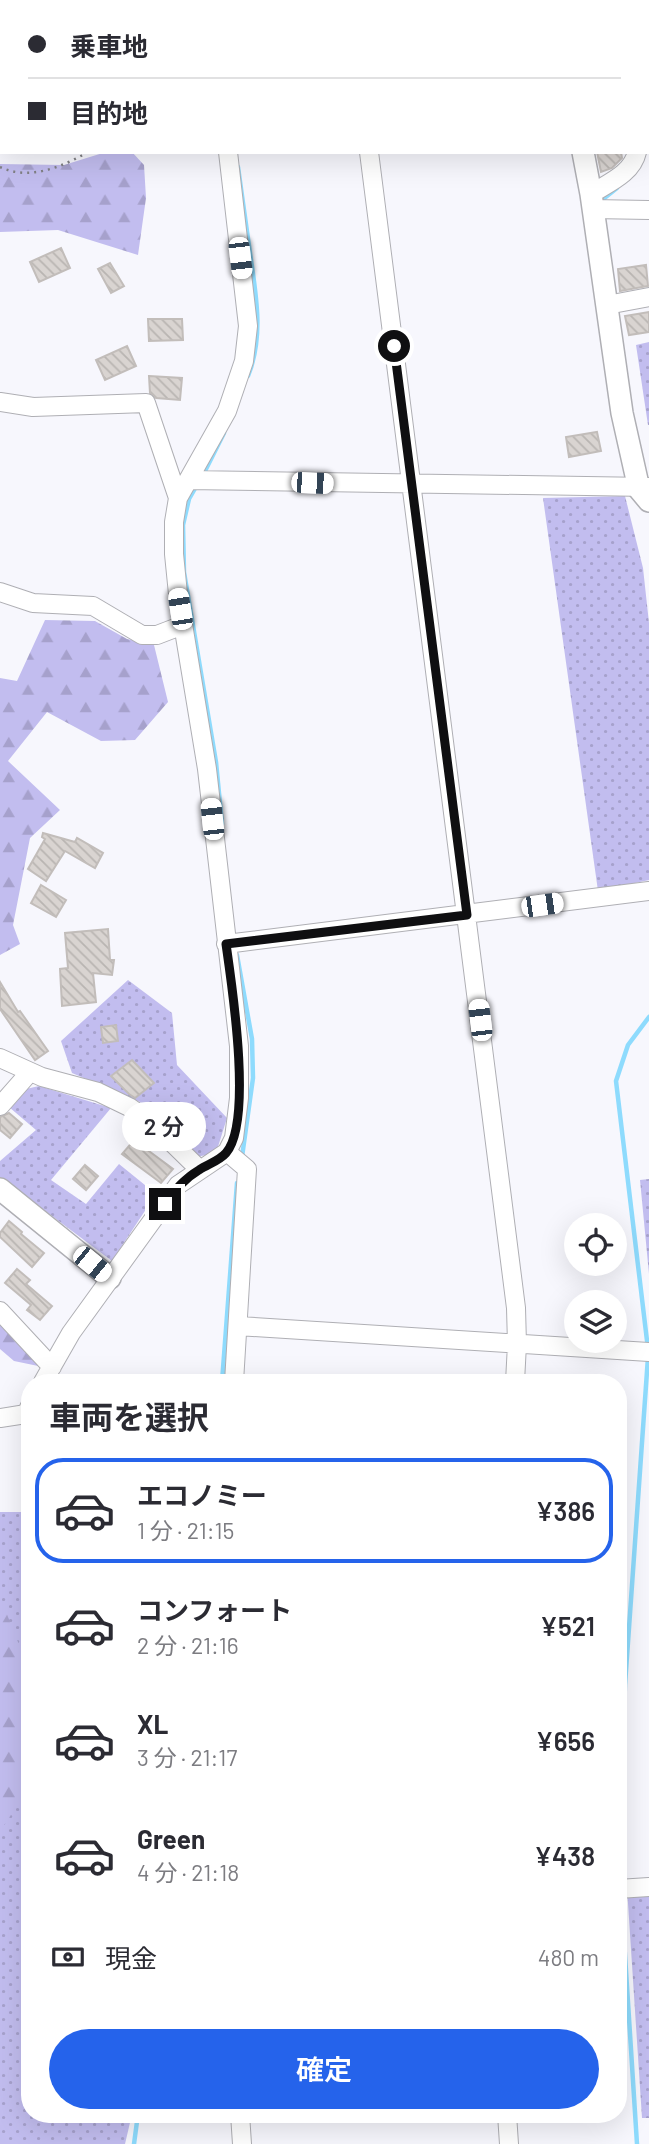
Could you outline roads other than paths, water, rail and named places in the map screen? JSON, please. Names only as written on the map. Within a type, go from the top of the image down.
[{"type":"street","points":[[48,1374],[71,1333],[178,1185],[227,1152],[234,1138],[239,1098],[239,1046],[207,769],[174,554],[174,522],[178,498],[227,411],[244,361],[248,327],[228,154]]},
{"type":"street","points":[[369,154],[516,1308],[515,1374]]},
{"type":"street","points":[[188,480],[646,492],[622,414],[583,154]]},
{"type":"street","points":[[592,202],[626,172],[636,154]]},
{"type":"street","points":[[592,202],[649,210]]},
{"type":"street","points":[[607,305],[649,297]]},
{"type":"street","points":[[0,402],[33,407],[146,403],[178,498]]},
{"type":"street","points":[[0,592],[33,603],[93,606],[142,635],[157,635],[183,625]]},
{"type":"street","points":[[226,944],[649,891]]},
{"type":"street","points":[[0,1058],[66,1085],[98,1092],[129,1107],[152,1123],[199,1169]]},
{"type":"street","points":[[0,1106],[30,1072]]},
{"type":"street","points":[[227,1152],[247,1169],[235,1374]]},
{"type":"street","points":[[0,1189],[110,1278]]},
{"type":"street","points":[[0,1311],[46,1374]]},
{"type":"street","points":[[238,1326],[649,1352]]},
{"type":"street","points":[[0,1418],[21,1415]]},
{"type":"street","points":[[627,1888],[649,1887]]},
{"type":"street","points":[[241,2123],[242,2144]]},
{"type":"street","points":[[508,2123],[509,2144]]},
{"type":"waterway","points":[[238,167],[257,315],[256,346],[248,376]]},
{"type":"waterway","points":[[603,204],[602,200],[617,188]]},
{"type":"waterway","points":[[203,475],[224,433]]},
{"type":"waterway","points":[[197,485],[189,499],[183,525],[184,572],[216,762],[222,824]]},
{"type":"waterway","points":[[237,955],[252,1039],[253,1078],[242,1157]]},
{"type":"waterway","points":[[648,1349],[616,1081],[628,1045],[649,1017]]},
{"type":"waterway","points":[[223,1374],[237,1183]]},
{"type":"waterway","points":[[627,1656],[648,1357]]},
{"type":"waterway","points":[[627,1986],[637,2144]]},
{"type":"waterway","points":[[134,2144],[137,2123]]}]
